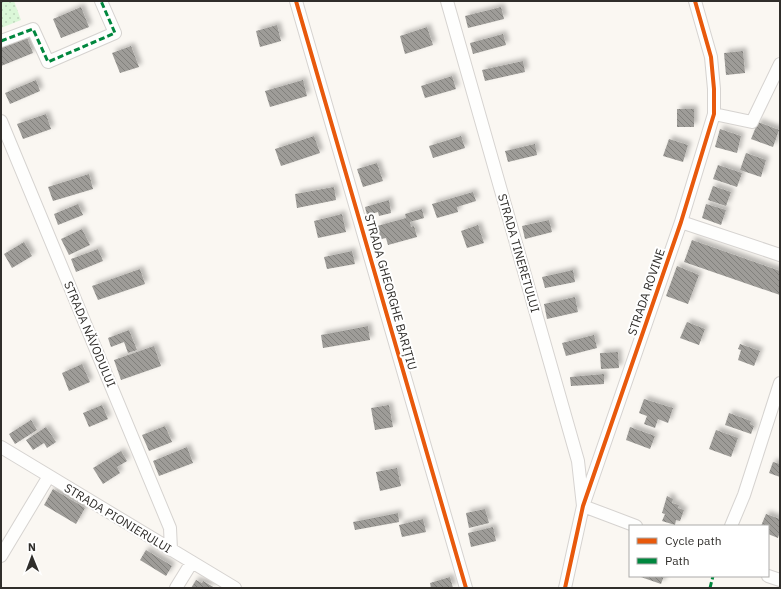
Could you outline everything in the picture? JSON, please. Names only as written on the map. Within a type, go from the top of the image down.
[{"type":"street","points":[[1,41],[33,29],[48,62],[115,33],[101,1]]},
{"type":"street","name":"STRADA GHEORGHE BARIȚIU","points":[[296,1],[466,588]]},
{"type":"street","name":"STRADA TINERETULUI","points":[[447,1],[578,461],[583,506]]},
{"type":"street","name":"STRADA ROVINE","points":[[565,588],[583,506],[681,222],[714,114],[714,89],[711,57],[695,1]]},
{"type":"street","points":[[714,114],[752,122],[780,64]]},
{"type":"street","name":"STRADA NĂVODULUI","points":[[1,121],[170,528],[171,550]]},
{"type":"street","points":[[681,222],[780,255]]},
{"type":"street","points":[[731,525],[744,495],[780,383]]},
{"type":"street","name":"STRADA PIONIERULUI","points":[[1,447],[235,588]]},
{"type":"street","points":[[1,556],[49,476]]},
{"type":"street","points":[[583,506],[633,525]]},
{"type":"street","points":[[176,588],[192,562]]},
{"type":"street","points":[[769,576],[780,580]]},
{"type":"green space","points":[[1,1],[14,1],[21,20],[1,28]]},
{"type":"building","points":[[81,7],[89,27],[61,38],[53,19]]},
{"type":"building","points":[[501,7],[504,19],[468,28],[465,16]]},
{"type":"building","points":[[277,25],[281,41],[260,47],[256,31]]},
{"type":"building","points":[[427,27],[433,45],[405,54],[400,36]]},
{"type":"building","points":[[25,33],[33,53],[1,66],[1,44]]},
{"type":"building","points":[[503,34],[506,45],[473,54],[470,43]]},
{"type":"building","points":[[131,46],[139,67],[120,73],[112,53]]},
{"type":"building","points":[[743,51],[745,73],[726,75],[724,53]]},
{"type":"building","points":[[523,61],[525,72],[485,81],[482,70]]},
{"type":"building","points":[[452,76],[456,89],[425,98],[421,86]]},
{"type":"building","points":[[36,80],[40,91],[10,104],[5,93]]},
{"type":"building","points":[[303,80],[307,96],[270,107],[265,91]]},
{"type":"building","points":[[677,109],[694,109],[694,127],[677,127]]},
{"type":"building","points":[[46,114],[51,129],[23,139],[17,124]]},
{"type":"building","points":[[758,122],[779,130],[773,147],[751,139]]},
{"type":"building","points":[[720,129],[741,136],[737,153],[715,147]]},
{"type":"building","points":[[314,136],[320,153],[281,166],[275,149]]},
{"type":"building","points":[[461,136],[465,148],[433,158],[429,146]]},
{"type":"building","points":[[669,139],[688,145],[683,162],[663,156]]},
{"type":"building","points":[[535,144],[537,155],[508,162],[505,151]]},
{"type":"building","points":[[746,153],[766,160],[761,177],[740,170]]},
{"type":"building","points":[[377,163],[383,181],[363,187],[357,169]]},
{"type":"building","points":[[718,165],[742,173],[737,187],[713,179]]},
{"type":"building","points":[[89,174],[93,189],[53,201],[48,187]]},
{"type":"building","points":[[713,186],[731,192],[726,206],[708,200]]},
{"type":"building","points":[[334,187],[336,200],[297,208],[295,194]]},
{"type":"building","points":[[473,192],[476,201],[457,207],[458,212],[437,218],[432,204]]},
{"type":"building","points":[[389,200],[391,213],[379,216],[378,212],[367,215],[365,207]]},
{"type":"building","points":[[78,204],[83,215],[58,225],[54,214]]},
{"type":"building","points":[[706,204],[726,210],[721,225],[702,218]]},
{"type":"building","points":[[422,209],[424,218],[410,222],[411,227],[414,226],[417,237],[388,245],[386,238],[381,239],[377,226],[406,218],[405,214]]},
{"type":"building","points":[[342,214],[346,232],[318,238],[314,221]]},
{"type":"building","points":[[549,220],[552,232],[525,239],[522,226]]},
{"type":"building","points":[[478,225],[484,243],[467,248],[461,231]]},
{"type":"building","points":[[82,229],[90,245],[69,255],[61,239]]},
{"type":"building","points":[[692,240],[780,271],[780,295],[684,262]]},
{"type":"building","points":[[24,242],[32,256],[12,268],[4,254]]},
{"type":"building","points":[[98,249],[103,261],[76,272],[71,259]]},
{"type":"building","points":[[352,251],[355,264],[327,269],[324,257]]},
{"type":"building","points":[[677,266],[699,275],[688,304],[666,296]]},
{"type":"building","points":[[140,269],[145,284],[98,300],[92,286]]},
{"type":"building","points":[[573,270],[575,282],[545,288],[542,277]]},
{"type":"building","points":[[575,297],[578,312],[547,319],[544,304]]},
{"type":"building","points":[[687,322],[705,329],[699,345],[680,338]]},
{"type":"building","points":[[368,326],[370,340],[323,348],[321,335]]},
{"type":"building","points":[[129,330],[137,350],[128,353],[124,342],[111,347],[108,338]]},
{"type":"building","points":[[594,335],[597,348],[566,356],[562,343]]},
{"type":"building","points":[[740,344],[760,351],[754,366],[738,360],[741,350],[738,349]]},
{"type":"building","points":[[154,346],[161,366],[121,380],[114,360]]},
{"type":"building","points":[[618,352],[619,368],[601,369],[600,353]]},
{"type":"building","points":[[82,364],[90,382],[69,391],[62,373]]},
{"type":"building","points":[[604,374],[604,384],[571,386],[570,377]]},
{"type":"building","points":[[644,399],[673,408],[668,423],[658,419],[655,428],[644,424],[647,416],[639,413]]},
{"type":"building","points":[[102,405],[108,419],[89,427],[83,413]]},
{"type":"building","points":[[389,405],[393,427],[375,430],[371,408]]},
{"type":"building","points":[[729,413],[751,421],[750,424],[754,426],[751,434],[725,425]]},
{"type":"building","points":[[31,420],[37,430],[15,444],[9,434]]},
{"type":"building","points":[[165,426],[172,442],[149,451],[142,435]]},
{"type":"building","points":[[46,427],[56,442],[47,448],[44,443],[33,450],[26,440]]},
{"type":"building","points":[[630,427],[655,436],[650,449],[626,440]]},
{"type":"building","points":[[716,430],[738,438],[731,457],[709,449]]},
{"type":"building","points":[[187,447],[193,463],[159,476],[153,461]]},
{"type":"building","points":[[121,451],[127,461],[117,467],[120,473],[103,484],[93,468]]},
{"type":"building","points":[[773,462],[780,464],[780,477],[769,473]]},
{"type":"building","points":[[397,468],[401,486],[380,491],[376,472]]},
{"type":"building","points":[[53,489],[85,508],[76,524],[44,505]]},
{"type":"building","points":[[667,496],[673,499],[672,503],[679,505],[678,508],[684,510],[680,521],[676,520],[675,525],[662,521],[665,514],[662,513]]},
{"type":"building","points":[[485,509],[489,523],[469,528],[466,513]]},
{"type":"building","points":[[398,513],[399,522],[355,530],[353,522]]},
{"type":"building","points":[[766,514],[780,519],[780,531],[778,538],[769,534],[769,525],[761,525]]},
{"type":"building","points":[[423,519],[426,532],[402,537],[399,525]]},
{"type":"building","points":[[493,527],[496,541],[471,547],[468,533]]},
{"type":"building","points":[[146,550],[172,566],[166,576],[140,560]]},
{"type":"building","points":[[450,577],[453,588],[431,588],[430,583]]},
{"type":"building","points":[[641,577],[664,577],[661,584]]},
{"type":"building","points":[[196,580],[202,583],[203,581],[215,588],[191,588]]},
{"type":"marked path","points":[[1,41],[33,29],[48,62],[115,33],[101,1]]},
{"type":"marked path","points":[[710,588],[713,577]]},
{"type":"cycle path","points":[[296,1],[466,588]]},
{"type":"cycle path","points":[[565,588],[583,506],[681,222],[714,114],[714,89],[711,57],[695,1]]}]
